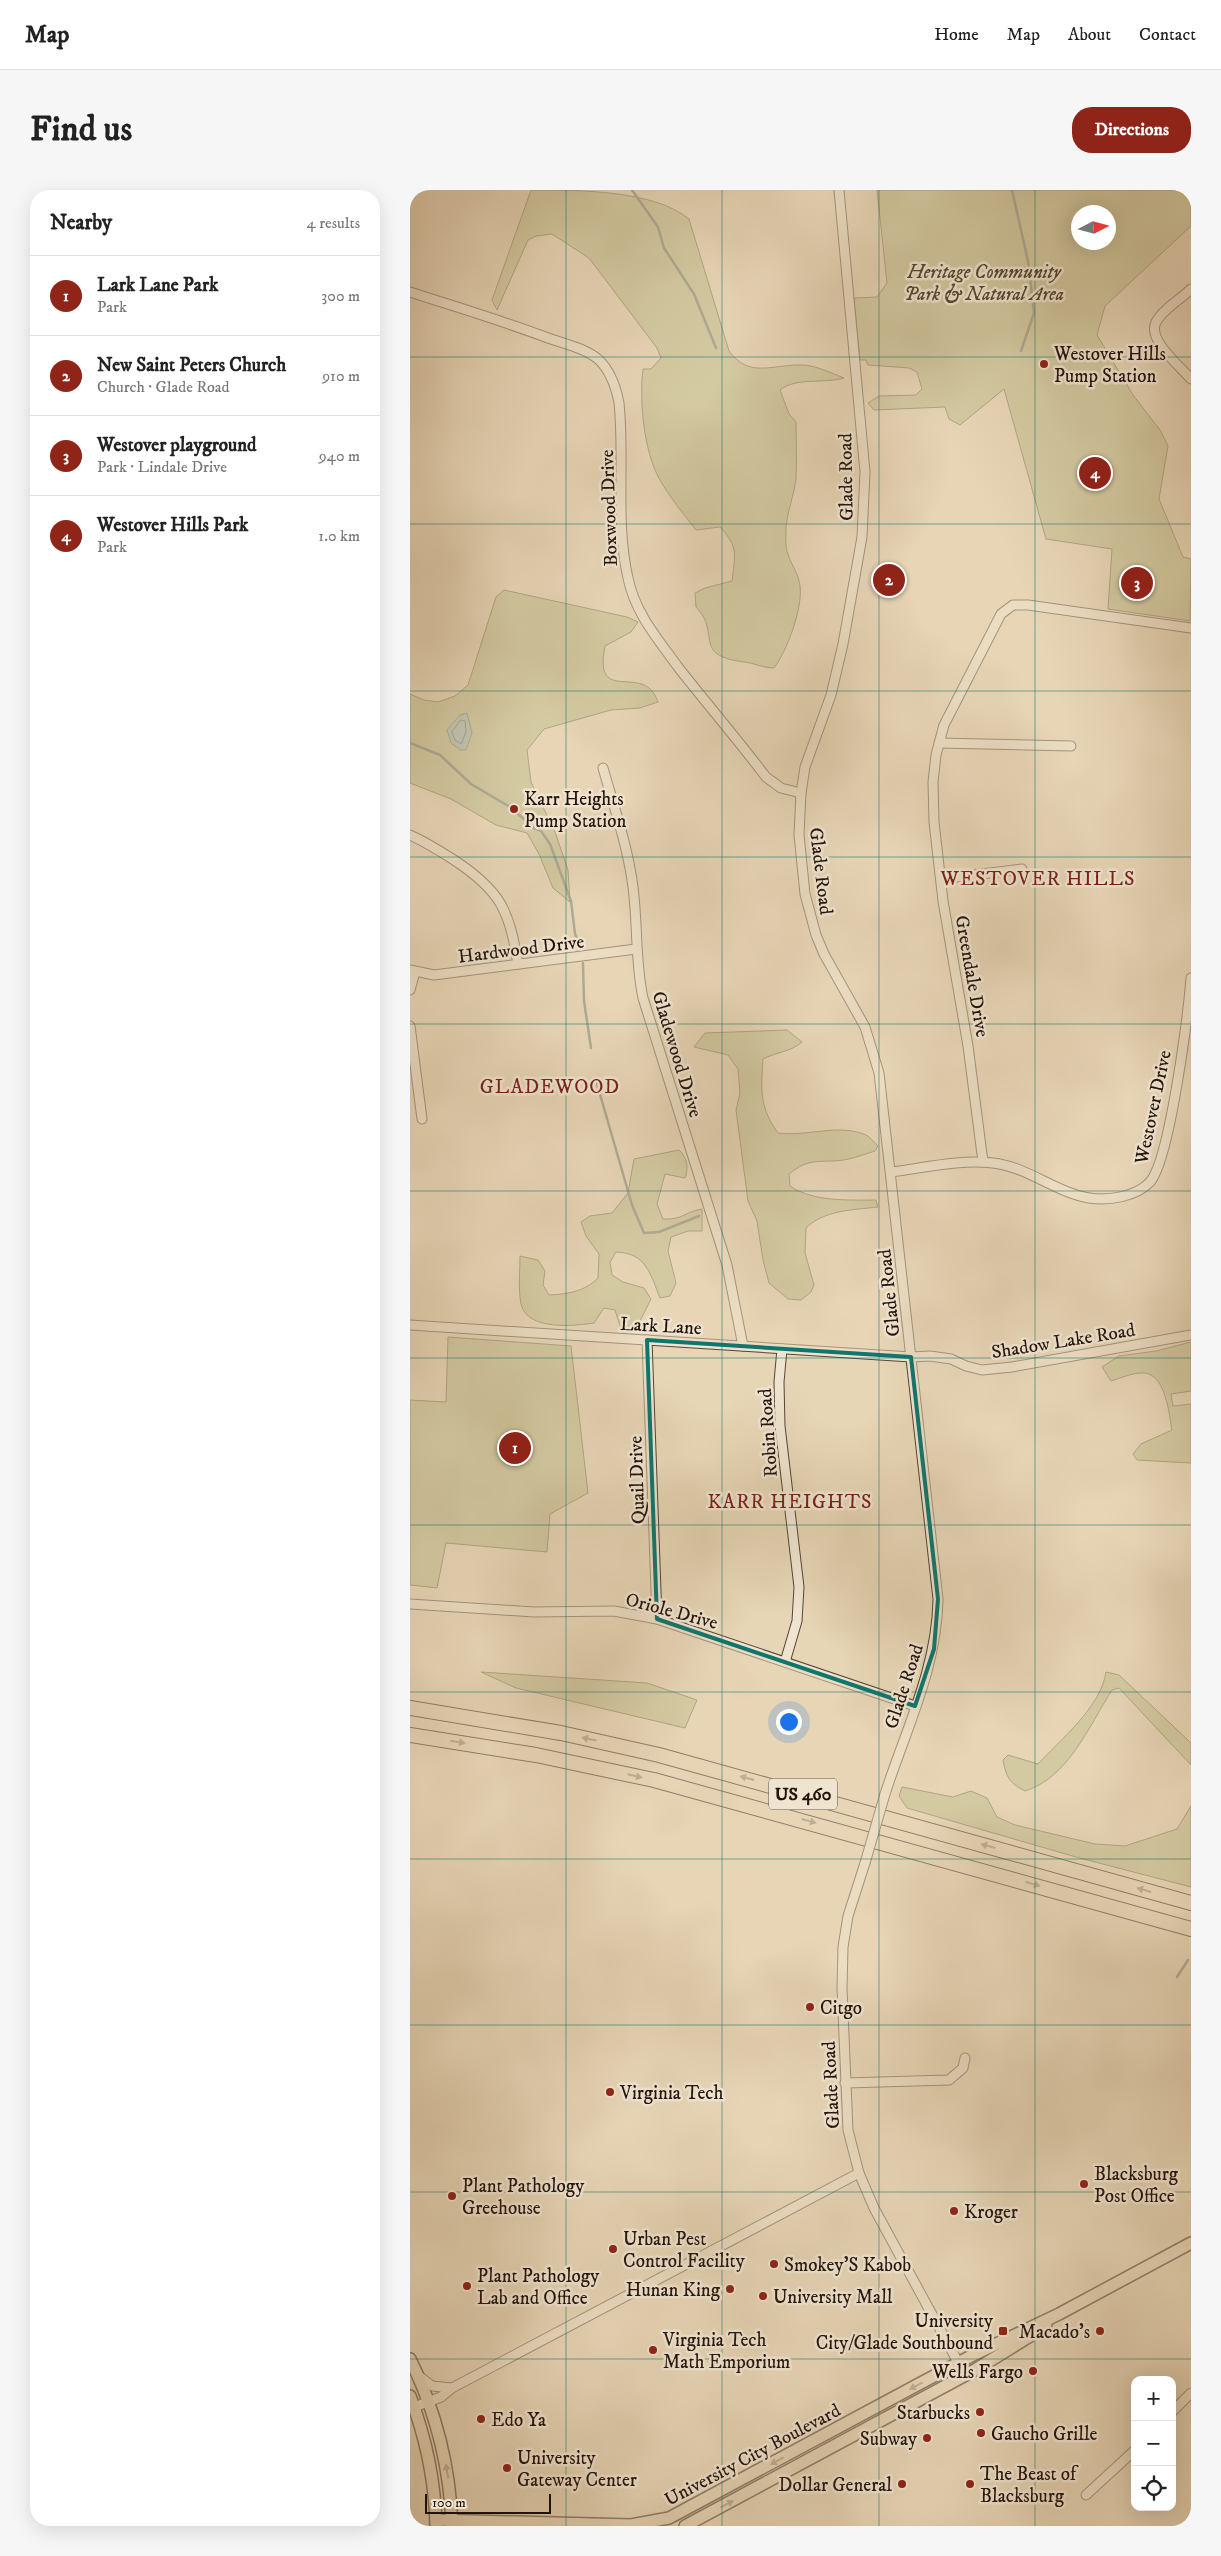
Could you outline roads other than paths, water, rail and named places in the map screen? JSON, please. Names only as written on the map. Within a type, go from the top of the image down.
[{"type":"highway","name":"US 460","points":[[410,1708],[561,1733],[659,1755],[1191,1903]]},
{"type":"highway","name":"US 460","points":[[410,1735],[545,1756],[654,1780],[1191,1929]]},
{"type":"main road","name":"University City Boulevard","points":[[436,2523],[630,2525],[660,2521],[959,2363],[1059,2314],[1191,2243]]},
{"type":"main road","name":"University City Boulevard","points":[[685,2526],[965,2375],[1030,2336],[1059,2314]]},
{"type":"main road","points":[[410,2358],[429,2402],[444,2456],[452,2523]]},
{"type":"main road","points":[[412,2402],[429,2463],[436,2523]]},
{"type":"street","name":"Glade Road","points":[[839,190],[865,472],[864,515],[843,644],[831,695],[812,746],[801,792],[799,835],[803,880],[809,912],[824,954],[854,1003],[872,1046],[879,1072],[938,1599],[934,1649],[926,1679],[885,1794],[852,1902],[843,1947],[845,2083],[848,2130],[859,2174],[874,2208],[965,2375]]},
{"type":"street","points":[[1191,289],[1158,320],[1154,330],[1158,343],[1191,379]]},
{"type":"street","name":"Boxwood Drive","points":[[410,292],[484,314],[581,350],[598,360],[605,368],[616,388],[619,403],[623,546],[628,579],[639,610],[652,631],[694,687],[766,777],[781,788],[801,792]]},
{"type":"street","name":"Greendale Drive","points":[[983,1162],[968,1046],[940,879],[933,793],[938,743],[953,706],[992,630],[1001,614],[1012,606],[1028,605],[1191,628]]},
{"type":"street","points":[[938,743],[1071,746]]},
{"type":"street","name":"Gladewood Drive","points":[[602,768],[628,859],[634,888],[636,949],[643,998],[726,1265],[743,1346]]},
{"type":"street","points":[[410,835],[449,857],[487,885],[500,902],[510,924],[518,964]]},
{"type":"street","points":[[940,879],[1022,868]]},
{"type":"street","name":"Hardwood Drive","points":[[412,971],[434,975],[636,949]]},
{"type":"street","points":[[410,990],[412,971]]},
{"type":"street","name":"Westover Drive","points":[[891,1172],[983,1162],[1016,1168],[1056,1187],[1089,1198],[1118,1197],[1137,1191],[1148,1184],[1157,1170],[1163,1150],[1185,1033],[1191,978]]},
{"type":"street","points":[[410,1026],[422,1119]]},
{"type":"street","name":"Lark Lane","points":[[410,1325],[911,1357]]},
{"type":"street","name":"Shadow Lake Road","points":[[911,1357],[930,1356],[951,1359],[966,1366],[982,1370],[1012,1367],[1191,1335]]},
{"type":"street","name":"Quail Drive","points":[[647,1340],[657,1619]]},
{"type":"street","name":"Robin Road","points":[[782,1349],[779,1390],[780,1426],[799,1587],[797,1621],[785,1662]]},
{"type":"street","name":"Oriole Drive","points":[[410,1604],[534,1612],[614,1611],[657,1619],[915,1706]]},
{"type":"street","points":[[845,2083],[949,2080],[963,2068],[965,2058]]},
{"type":"street","points":[[412,2402],[429,2402],[452,2388],[859,2174]]},
{"type":"street","points":[[418,2376],[432,2386],[452,2388]]},
{"type":"street","points":[[1176,2408],[1191,2393]]},
{"type":"street","points":[[1086,2495],[1131,2454]]},
{"type":"water","points":[[467,713],[472,733],[466,750],[461,750],[451,743],[447,730],[460,715]]},
{"type":"waterway","points":[[632,190],[658,227],[664,248],[694,294],[716,348]]},
{"type":"waterway","points":[[1012,190],[1028,261],[1034,313],[1021,351]]},
{"type":"waterway","points":[[410,743],[440,755],[471,784],[510,807],[534,828],[541,831],[550,844],[571,901],[575,934],[581,949]]},
{"type":"waterway","points":[[583,963],[584,1001],[591,1048]]},
{"type":"waterway","points":[[597,1084],[632,1205],[644,1233],[659,1232],[699,1216]]},
{"type":"waterway","points":[[1177,1977],[1188,1960]]},
{"type":"place","name":"Westover Hills Pump Station","points":[[1044,364]]},
{"type":"place","name":"Westover Hills Park","points":[[1095,473]]},
{"type":"place","name":"New Saint Peters Church","points":[[889,580]]},
{"type":"place","name":"Westover playground","points":[[1137,583]]},
{"type":"place","name":"Karr Heights Pump Station","points":[[514,809]]},
{"type":"place","name":"Lark Lane Park","points":[[515,1448]]},
{"type":"place","name":"Citgo","points":[[810,2007]]},
{"type":"place","name":"Virginia Tech","points":[[610,2092]]},
{"type":"place","name":"Blacksburg Post Office","points":[[1084,2184]]},
{"type":"place","name":"Plant Pathology Greehouse","points":[[452,2196]]},
{"type":"place","name":"Kroger","points":[[954,2211]]},
{"type":"place","name":"Urban Pest Control Facility","points":[[613,2249]]},
{"type":"place","name":"Smokey'S Kabob","points":[[774,2264]]},
{"type":"place","name":"Plant Pathology Lab and Office","points":[[467,2286]]},
{"type":"place","name":"Hunan King","points":[[730,2289]]},
{"type":"place","name":"University Mall","points":[[763,2296]]},
{"type":"place","name":"University City/Glade Southbound","points":[[1003,2331]]},
{"type":"place","name":"Macado's","points":[[1100,2331]]},
{"type":"place","name":"Virginia Tech Math Emporium","points":[[653,2350]]},
{"type":"place","name":"Wells Fargo","points":[[1033,2371]]},
{"type":"place","name":"Starbucks","points":[[980,2412]]},
{"type":"place","name":"Edo Ya","points":[[481,2419]]},
{"type":"place","name":"Gaucho Grille","points":[[981,2433]]},
{"type":"place","name":"Subway","points":[[927,2438]]},
{"type":"place","name":"University Gateway Center","points":[[507,2468]]},
{"type":"place","name":"Dollar General","points":[[902,2484]]},
{"type":"place","name":"The Beast of Blacksburg","points":[[970,2484]]},
{"type":"district","name":"WESTOVER HILLS","points":[[1038,878]]},
{"type":"district","name":"GLADEWOOD","points":[[550,1086]]},
{"type":"district","name":"KARR HEIGHTS","points":[[790,1501]]},
{"type":"park label","name":"Heritage Community Park & Natural Area","points":[[984,282]]}]
